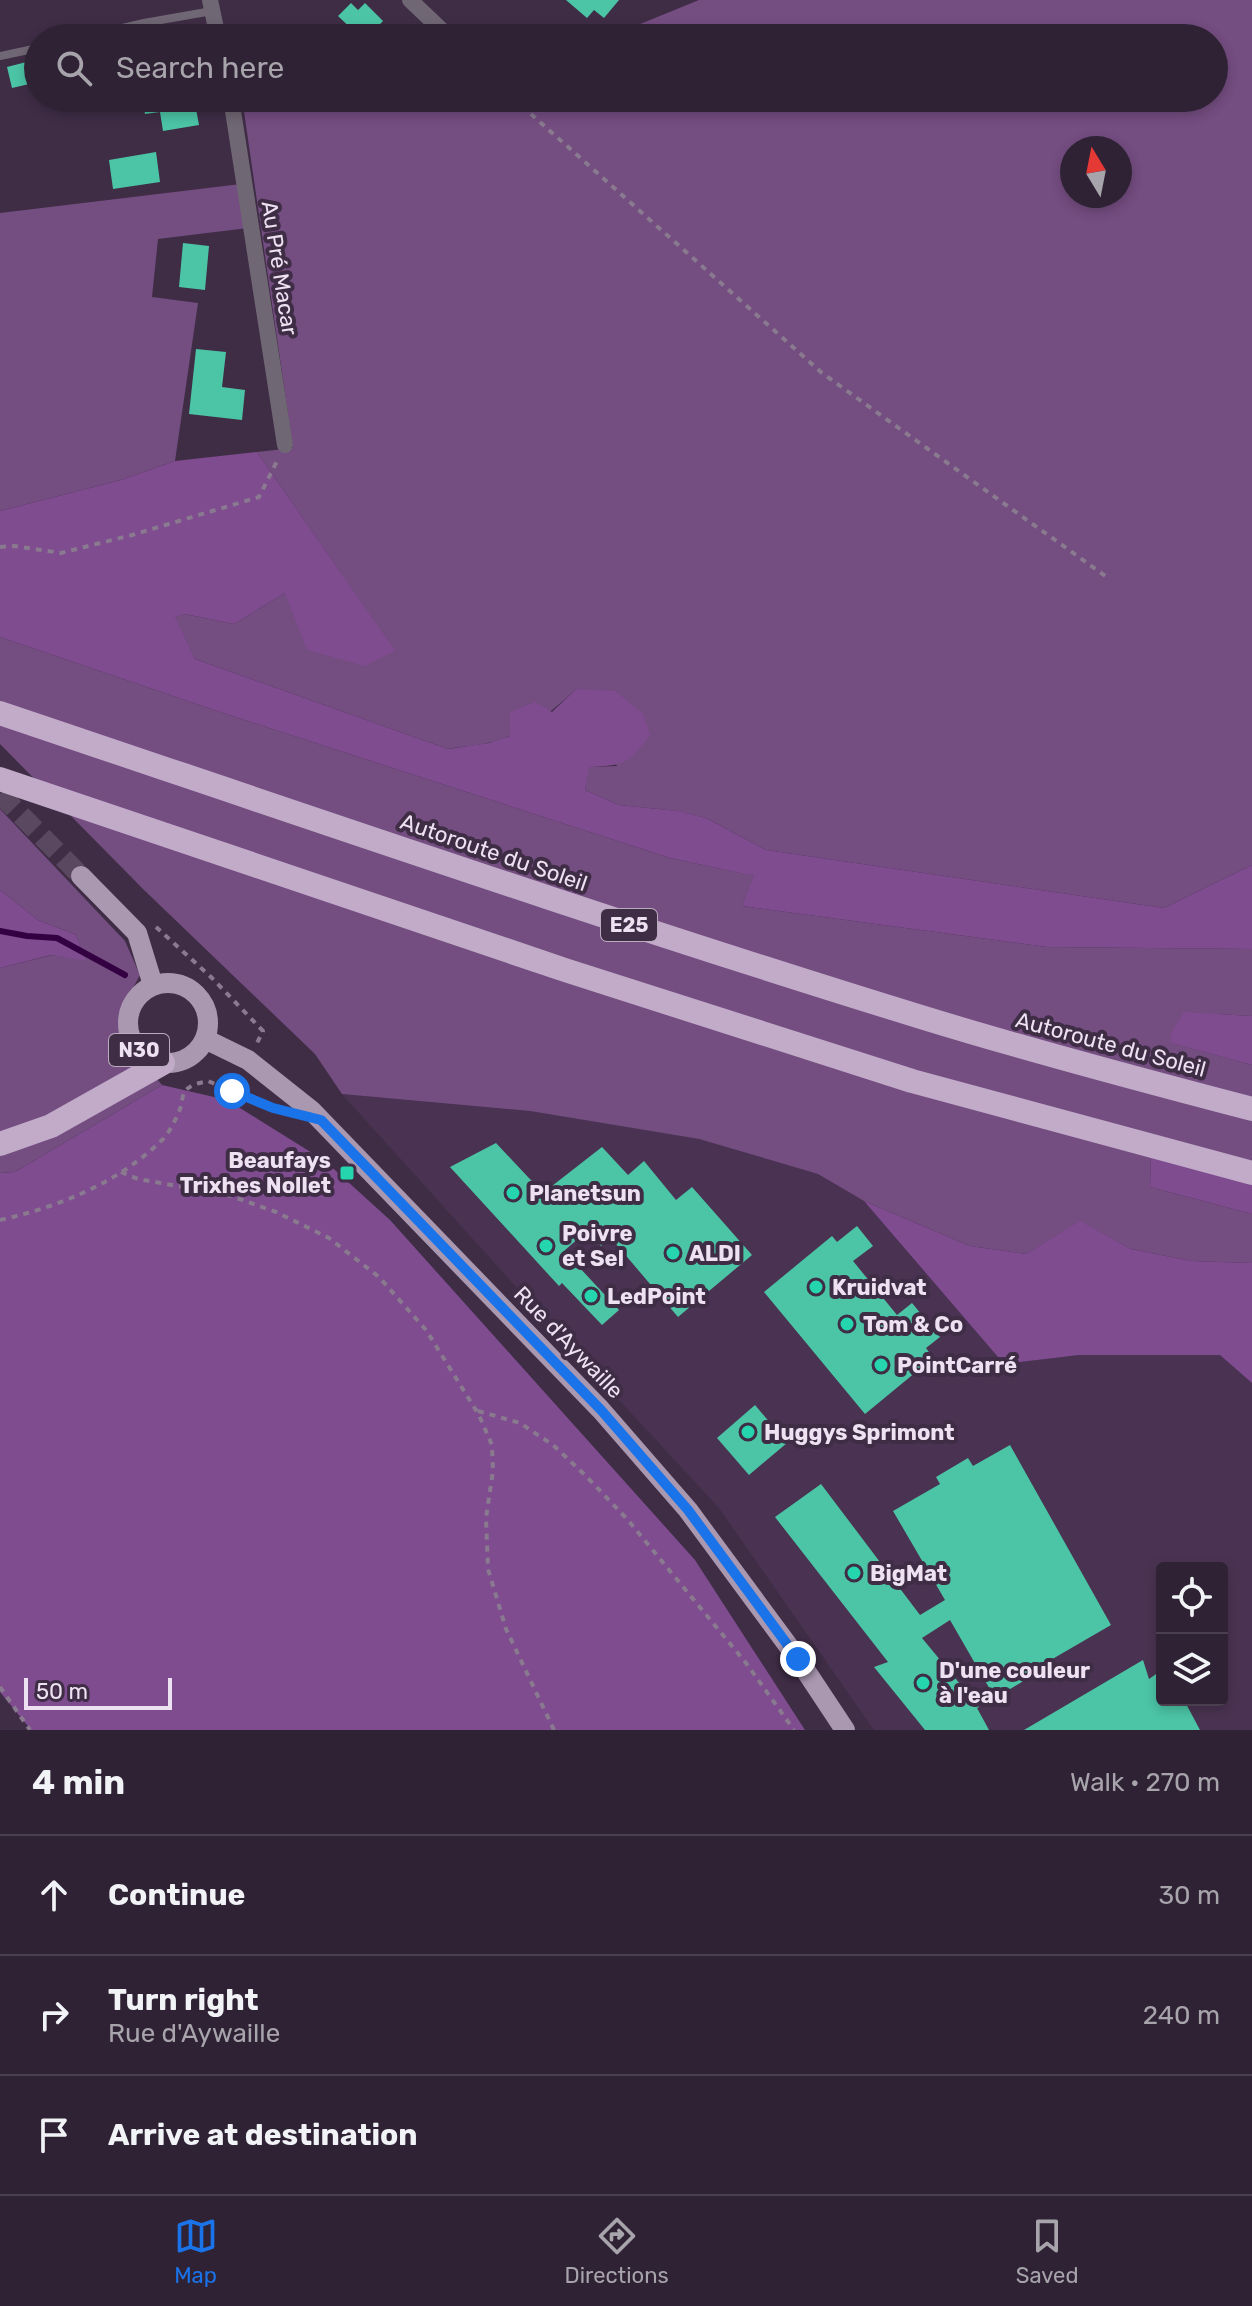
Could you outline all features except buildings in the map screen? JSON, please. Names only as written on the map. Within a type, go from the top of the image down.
[{"type":"highway","name":"Autoroute du Soleil","points":[[7,715],[585,910],[923,1018],[1094,1068],[1252,1109]]},
{"type":"highway","points":[[0,779],[565,970],[912,1081],[1252,1173]]},
{"type":"highway","points":[[0,1144],[51,1126],[163,1063]]},
{"type":"main road","points":[[81,876],[137,933],[153,985],[167,982],[180,984],[202,1000],[208,1013],[209,1026],[205,1039]]},
{"type":"main road","name":"N30","points":[[153,985],[141,993],[132,1005],[128,1020],[130,1035],[137,1048],[148,1058],[163,1063],[176,1062],[188,1058],[205,1039]]},
{"type":"main road","name":"Rue d'Aywaille","points":[[205,1039],[248,1060],[311,1110],[601,1410],[688,1510],[798,1659],[845,1730]]},
{"type":"street","points":[[410,0],[435,24]]},
{"type":"street","name":"Au Pré Macar","points":[[233,112],[285,445]]},
{"type":"lane","points":[[140,24],[211,6]]},
{"type":"lane","points":[[0,56],[24,51]]},
{"type":"path","points":[[529,112],[822,373],[1108,578]]},
{"type":"path","points":[[0,547],[61,553],[259,497],[285,445]]},
{"type":"path","points":[[157,927],[263,1031],[232,1091]]},
{"type":"path","points":[[0,1220],[30,1213],[85,1192],[132,1166],[164,1139],[185,1092],[196,1083],[208,1081],[285,1111]]},
{"type":"path","points":[[121,1172],[138,1179],[228,1195],[276,1212],[329,1238],[379,1277],[426,1330],[476,1411],[492,1445],[493,1471],[486,1518],[488,1569],[506,1629],[554,1730]]},
{"type":"path","points":[[476,1411],[520,1423],[553,1445],[585,1475],[627,1519],[746,1663],[794,1730]]},
{"type":"path","points":[[0,1687],[30,1730]]},
{"type":"shaded area","points":[[699,0],[1252,0],[1252,865],[1164,908],[766,850],[706,818],[677,811],[619,805],[585,790],[588,767],[617,766],[576,689],[548,714],[516,733],[487,743],[448,749],[195,659],[174,617],[185,614],[234,624],[285,593],[342,575],[257,452],[293,448],[244,112],[1228,112],[1228,24],[640,24]]},
{"type":"shaded area","points":[[241,184],[248,228],[158,239],[152,297],[198,303],[175,461],[121,480],[0,511],[0,213]]},
{"type":"shaded area","points":[[257,452],[395,651],[365,666],[307,650],[285,593],[234,624],[185,614],[175,617],[195,659],[448,749],[489,743],[510,736],[510,712],[535,702],[552,712],[576,689],[615,691],[643,714],[650,735],[624,762],[589,767],[585,790],[619,805],[678,811],[706,818],[766,850],[1164,908],[1252,865],[1252,949],[1047,947],[742,906],[754,876],[670,858],[0,637],[0,511],[121,480],[175,461]]},
{"type":"shaded area","points":[[0,637],[670,858],[755,876],[742,906],[1047,947],[1252,949],[1252,1016],[1217,1014],[1172,1043],[1252,1065],[1252,1181],[1151,1157],[1150,1187],[1252,1214],[1252,1263],[1191,1261],[1131,1249],[1080,1222],[1026,1254],[970,1246],[864,1201],[818,1174],[699,1139],[530,1111],[342,1094],[315,1054],[143,889],[0,744]]},
{"type":"shaded area","points":[[0,809],[125,941],[140,975],[125,1010],[125,1034],[130,1046],[162,1085],[15,1172],[0,1173],[0,968],[52,955],[85,960],[76,935],[38,920],[0,890]]},
{"type":"shaded area","points":[[0,890],[38,920],[76,935],[86,961],[51,955],[0,968]]},
{"type":"shaded area","points":[[1184,1012],[1252,1016],[1252,1065],[1171,1043],[1171,1033]]},
{"type":"shaded area","points":[[162,1085],[227,1100],[325,1161],[390,1220],[695,1560],[805,1730],[31,1730],[0,1692],[0,1173],[15,1172]]},
{"type":"shaded area","points":[[342,1094],[530,1111],[699,1139],[818,1174],[864,1201],[1004,1364],[1079,1355],[1221,1355],[1252,1383],[1252,1730],[874,1730],[719,1508]]},
{"type":"shaded area","points":[[1151,1156],[1252,1181],[1252,1214],[1150,1187]]},
{"type":"shaded area","points":[[864,1201],[970,1246],[1026,1254],[1080,1221],[1131,1249],[1191,1261],[1252,1263],[1252,1383],[1220,1355],[1079,1355],[1004,1364]]},
{"type":"waterway","points":[[0,931],[57,938],[125,975]]},
{"type":"tunnel","points":[[0,794],[81,876]]},
{"type":"place","name":"Beaufays Trixhes Nollet","points":[[347,1173]]},
{"type":"place","name":"Planetsun","points":[[513,1193]]},
{"type":"place","name":"Poivre et Sel","points":[[546,1246]]},
{"type":"place","name":"ALDI","points":[[673,1253]]},
{"type":"place","name":"Kruidvat","points":[[816,1287]]},
{"type":"place","name":"LedPoint","points":[[591,1296]]},
{"type":"place","name":"Tom & Co","points":[[847,1324]]},
{"type":"place","name":"PointCarré","points":[[881,1365]]},
{"type":"place","name":"Huggys Sprimont","points":[[748,1432]]},
{"type":"place","name":"BigMat","points":[[854,1573]]},
{"type":"place","name":"D'une couleur à l'eau","points":[[923,1683]]},
{"type":"route","points":[[232,1091],[273,1108],[321,1120],[601,1410],[688,1510],[798,1659]]}]
